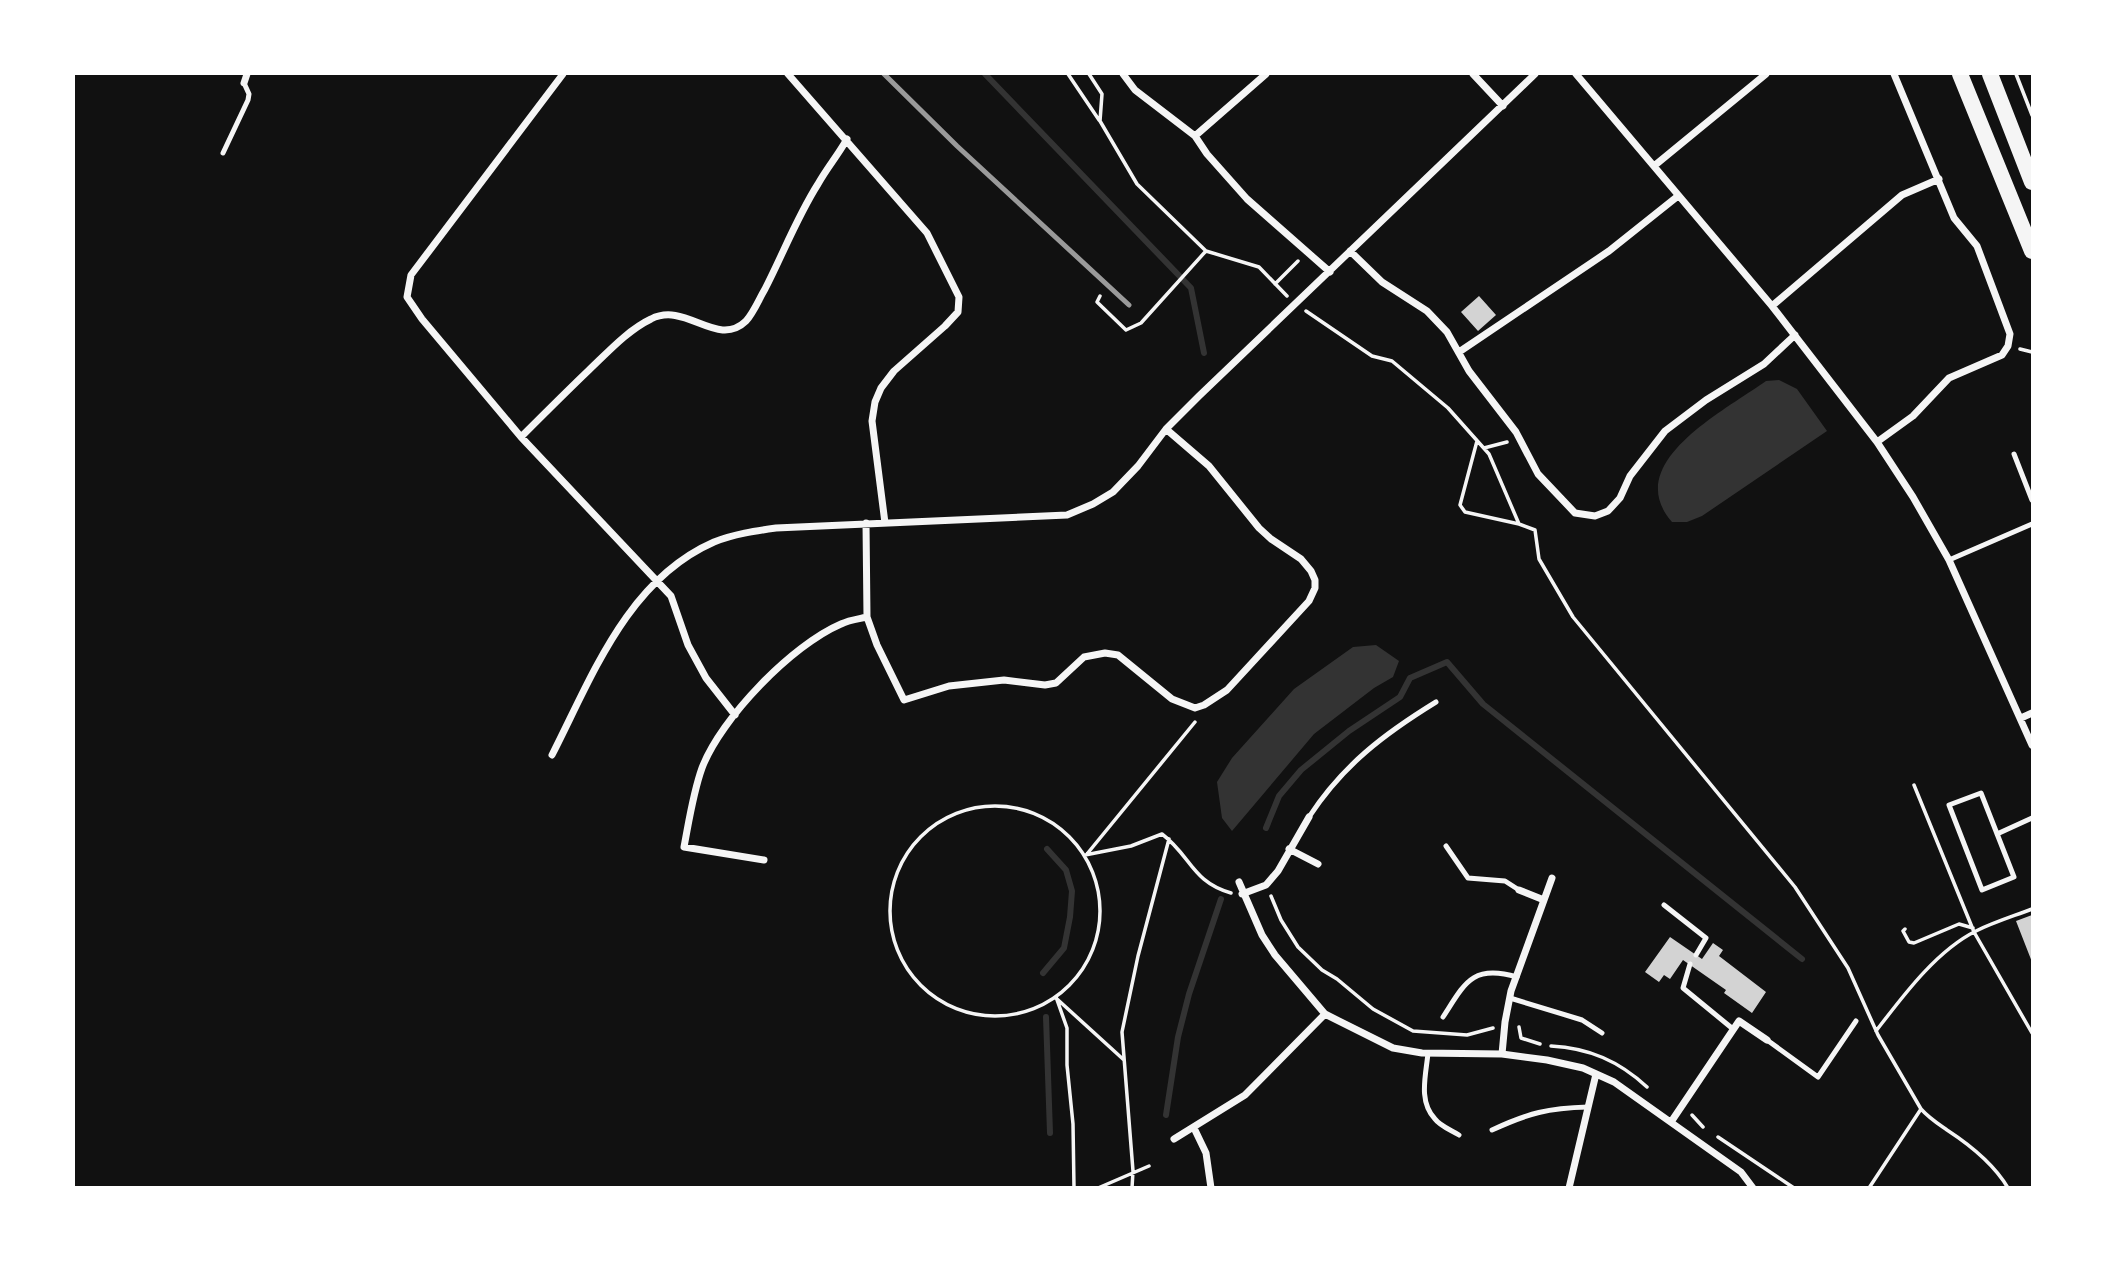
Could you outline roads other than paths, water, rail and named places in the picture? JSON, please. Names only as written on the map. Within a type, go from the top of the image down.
[{"type":"main road","points":[[1960,74],[2032,251]]},
{"type":"main road","points":[[1990,74],[2032,182]]},
{"type":"street","points":[[244,83],[247,74]]},
{"type":"street","points":[[563,74],[411,275],[407,297],[422,319],[521,437],[671,596],[688,645],[706,678],[735,715]]},
{"type":"street","points":[[788,74],[927,233],[959,297],[958,312],[894,370],[881,388],[876,402],[872,421],[885,523]]},
{"type":"street","points":[[1123,74],[1135,90],[1195,136],[1207,155],[1247,199],[1330,272]]},
{"type":"street","points":[[1195,136],[1266,74]]},
{"type":"street","points":[[1473,74],[1503,106]]},
{"type":"street","points":[[552,755],[614,636],[640,597],[657,580],[713,542],[776,528],[1067,515],[1113,492],[1138,466],[1166,429],[1535,74]]},
{"type":"street","points":[[1576,74],[1796,335],[1877,442],[1949,560],[2032,745]]},
{"type":"street","points":[[1654,166],[1766,74]]},
{"type":"street","points":[[1877,442],[1913,416],[1949,378],[2006,351],[2010,330],[1977,246],[1954,218],[1894,74]]},
{"type":"street","points":[[521,437],[612,347],[651,319],[669,313],[681,315],[721,331],[735,328],[746,321],[818,183],[847,139]]},
{"type":"street","points":[[1772,306],[1902,195],[1939,179]]},
{"type":"street","points":[[1459,352],[1609,251],[1678,197]]},
{"type":"street","points":[[1350,251],[1382,282],[1427,311],[1447,332],[1469,370],[1520,439],[1538,474],[1575,513],[1595,516],[1608,511],[1620,498],[1630,476],[1665,431],[1706,400],[1764,364],[1796,335]]},
{"type":"street","points":[[866,523],[867,617],[877,645],[904,700],[963,684],[1004,680],[1045,685],[1056,683],[1084,657],[1105,653],[1118,655],[1172,699],[1195,708],[1227,690],[1309,601],[1315,580],[1301,559],[1270,539],[1209,466],[1166,429]]},
{"type":"street","points":[[764,860],[684,847],[702,768],[735,715],[782,664],[821,634],[843,623],[867,617]]},
{"type":"street","points":[[2021,718],[2032,713]]},
{"type":"street","points":[[1242,894],[1266,885],[1278,871],[1309,817]]},
{"type":"street","points":[[1289,849],[1318,864]]},
{"type":"street","points":[[1502,1055],[1510,998],[1552,878]]},
{"type":"street","points":[[1239,882],[1262,935],[1275,955],[1325,1014],[1393,1048],[1428,1053],[1502,1055],[1547,1060],[1596,1074],[1614,1082],[1741,1172],[1753,1188]]},
{"type":"street","points":[[1518,890],[1544,900]]},
{"type":"street","points":[[1174,1139],[1245,1095],[1325,1014]]},
{"type":"street","points":[[1671,1122],[1739,1021],[1767,1040]]},
{"type":"street","points":[[1569,1188],[1596,1074]]},
{"type":"street","points":[[1194,1128],[1206,1153],[1211,1188]]},
{"type":"lane","points":[[223,153],[248,100],[249,93],[244,83]]},
{"type":"lane","points":[[2014,454],[2032,500]]},
{"type":"lane","points":[[1949,560],[2032,524]]},
{"type":"lane","points":[[1309,817],[1322,797],[1351,764],[1392,729],[1436,702]]},
{"type":"lane","points":[[1981,793],[1997,834],[2014,877],[1983,890],[1949,805],[1981,793]]},
{"type":"lane","points":[[1997,834],[2032,818]]},
{"type":"lane","points":[[1446,846],[1468,878],[1505,881],[1518,890]]},
{"type":"lane","points":[[1664,905],[1706,938],[1696,955]]},
{"type":"lane","points":[[1690,964],[1683,988],[1733,1029]]},
{"type":"lane","points":[[1443,1017],[1461,990],[1477,974],[1496,971],[1517,976]]},
{"type":"lane","points":[[1510,998],[1582,1020],[1602,1033]]},
{"type":"lane","points":[[1767,1040],[1818,1077],[1856,1021]]},
{"type":"lane","points":[[1428,1053],[1424,1090],[1427,1107],[1435,1121],[1459,1135]]},
{"type":"lane","points":[[1492,1130],[1526,1114],[1553,1108],[1588,1107]]},
{"type":"waterway","points":[[985,74],[1191,288],[1204,353]]},
{"type":"waterway","points":[[1266,828],[1279,796],[1301,770],[1349,731],[1400,697],[1410,678],[1447,662],[1483,704],[1802,959]]},
{"type":"waterway","points":[[1043,973],[1064,948],[1072,891],[1066,870],[1047,849]]},
{"type":"waterway","points":[[1166,1115],[1178,1037],[1189,994],[1221,899]]},
{"type":"waterway","points":[[1046,1017],[1050,1133]]},
{"type":"railway","points":[[884,74],[957,146],[1129,305]]}]
